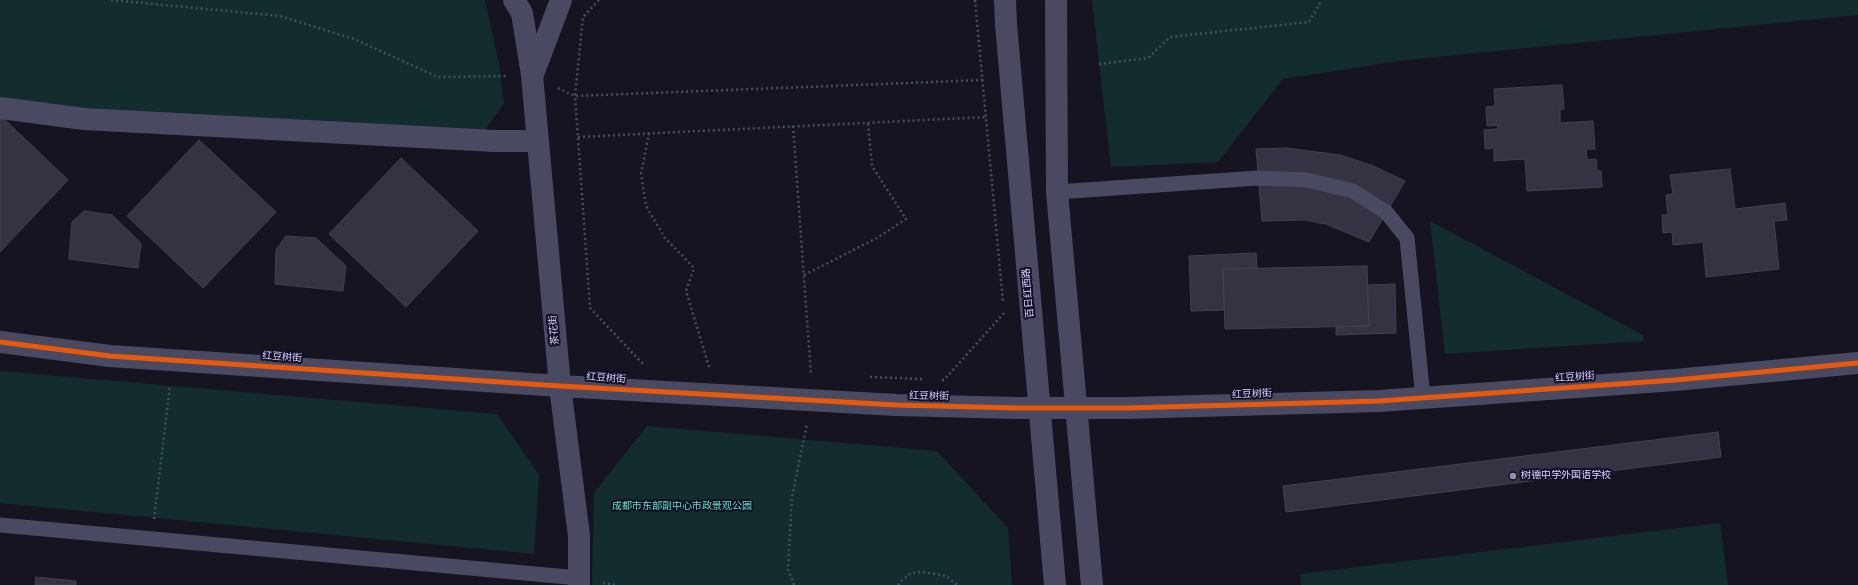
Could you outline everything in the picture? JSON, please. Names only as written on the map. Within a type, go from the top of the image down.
[{"type":"street","name":"茶花街","points":[[514,0],[522,13],[532,75],[560,386],[579,536],[579,582]]},
{"type":"street","name":"茶花街","points":[[532,75],[561,0]]},
{"type":"street","name":"百日红西路","points":[[1005,0],[1055,585]]},
{"type":"street","points":[[1056,0],[1057,192],[1092,585]]},
{"type":"street","points":[[0,108],[84,119],[495,141],[538,141]]},
{"type":"street","name":"红豆树街","points":[[0,342],[110,356],[560,386],[896,405],[1040,408],[1378,401],[1675,380],[1858,363]]},
{"type":"lane","points":[[1057,192],[1258,178],[1307,180],[1353,191],[1386,212],[1407,238],[1423,398]]},
{"type":"lane","points":[[0,525],[579,582]]},
{"type":"path","points":[[111,0],[280,16],[354,39],[438,77],[532,75],[575,96],[983,80]]},
{"type":"path","points":[[599,0],[584,17],[575,96],[590,308],[647,368]]},
{"type":"path","points":[[936,379],[944,380],[1004,314],[975,0]]},
{"type":"path","points":[[1099,64],[1148,58],[1170,37],[1308,22],[1322,0]]},
{"type":"path","points":[[578,136],[986,117]]},
{"type":"path","points":[[804,275],[877,238],[906,219],[872,166],[868,123]]},
{"type":"path","points":[[793,126],[811,374],[811,400],[805,437],[792,497],[788,569],[794,585]]},
{"type":"path","points":[[649,133],[641,174],[646,206],[665,238],[694,268],[686,292],[710,370]]},
{"type":"path","points":[[702,370],[718,371]]},
{"type":"path","points":[[803,374],[819,374]]},
{"type":"path","points":[[866,376],[929,379]]},
{"type":"path","points":[[152,539],[170,386]]},
{"type":"path","points":[[898,585],[910,573],[923,572],[946,576],[957,585]]},
{"type":"green space","points":[[0,0],[485,0],[499,64],[504,103],[485,130],[84,109],[0,98]]},
{"type":"green space","points":[[1092,0],[1858,0],[1858,15],[1406,60],[1283,79],[1218,162],[1111,167]]},
{"type":"green space","points":[[1430,221],[1643,335],[1644,341],[1445,354]]},
{"type":"green space","points":[[0,371],[497,414],[539,475],[534,554],[0,503]]},
{"type":"green space","name":"成都市东部副中心市政景观公园","points":[[647,426],[937,451],[1008,528],[1012,585],[592,585],[594,493]]},
{"type":"green space","points":[[1720,523],[1728,585],[1301,585],[1300,574]]},
{"type":"building","points":[[1562,85],[1564,109],[1560,109],[1560,123],[1593,121],[1595,149],[1586,149],[1587,160],[1596,159],[1597,171],[1601,171],[1602,187],[1527,191],[1525,159],[1494,161],[1494,148],[1485,149],[1484,130],[1498,129],[1497,125],[1487,126],[1486,107],[1495,106],[1494,89]]},
{"type":"building","points":[[0,115],[68,180],[0,252]]},
{"type":"building","points":[[199,140],[276,212],[203,288],[127,216]]},
{"type":"building","points":[[1286,148],[1340,155],[1371,165],[1405,181],[1369,242],[1326,224],[1305,220],[1262,221],[1256,149]]},
{"type":"building","points":[[401,158],[478,231],[406,307],[329,234]]},
{"type":"building","points":[[1730,169],[1735,209],[1785,203],[1787,220],[1774,221],[1779,269],[1706,277],[1703,242],[1673,245],[1672,232],[1663,233],[1662,215],[1668,215],[1666,195],[1673,194],[1670,175]]},
{"type":"building","points":[[84,211],[112,215],[141,243],[138,268],[69,259],[72,222]]},
{"type":"building","points":[[286,236],[316,238],[346,266],[343,291],[275,284],[276,250]]},
{"type":"building","points":[[1256,253],[1257,268],[1223,269],[1224,310],[1191,311],[1189,256]]},
{"type":"building","points":[[1367,266],[1369,326],[1225,329],[1223,269]]},
{"type":"building","points":[[1395,284],[1396,333],[1336,335],[1336,327],[1369,326],[1367,285]]},
{"type":"building","points":[[1718,432],[1721,457],[1286,512],[1283,486]]},
{"type":"building","points":[[36,577],[76,581],[76,585],[35,585]]},
{"type":"cycle path","points":[[0,342],[110,356],[560,386],[896,405],[1016,408],[1127,408],[1379,401],[1675,380],[1858,363]]},
{"type":"place","name":"树德中学外国语学校","points":[[1513,476]]}]
